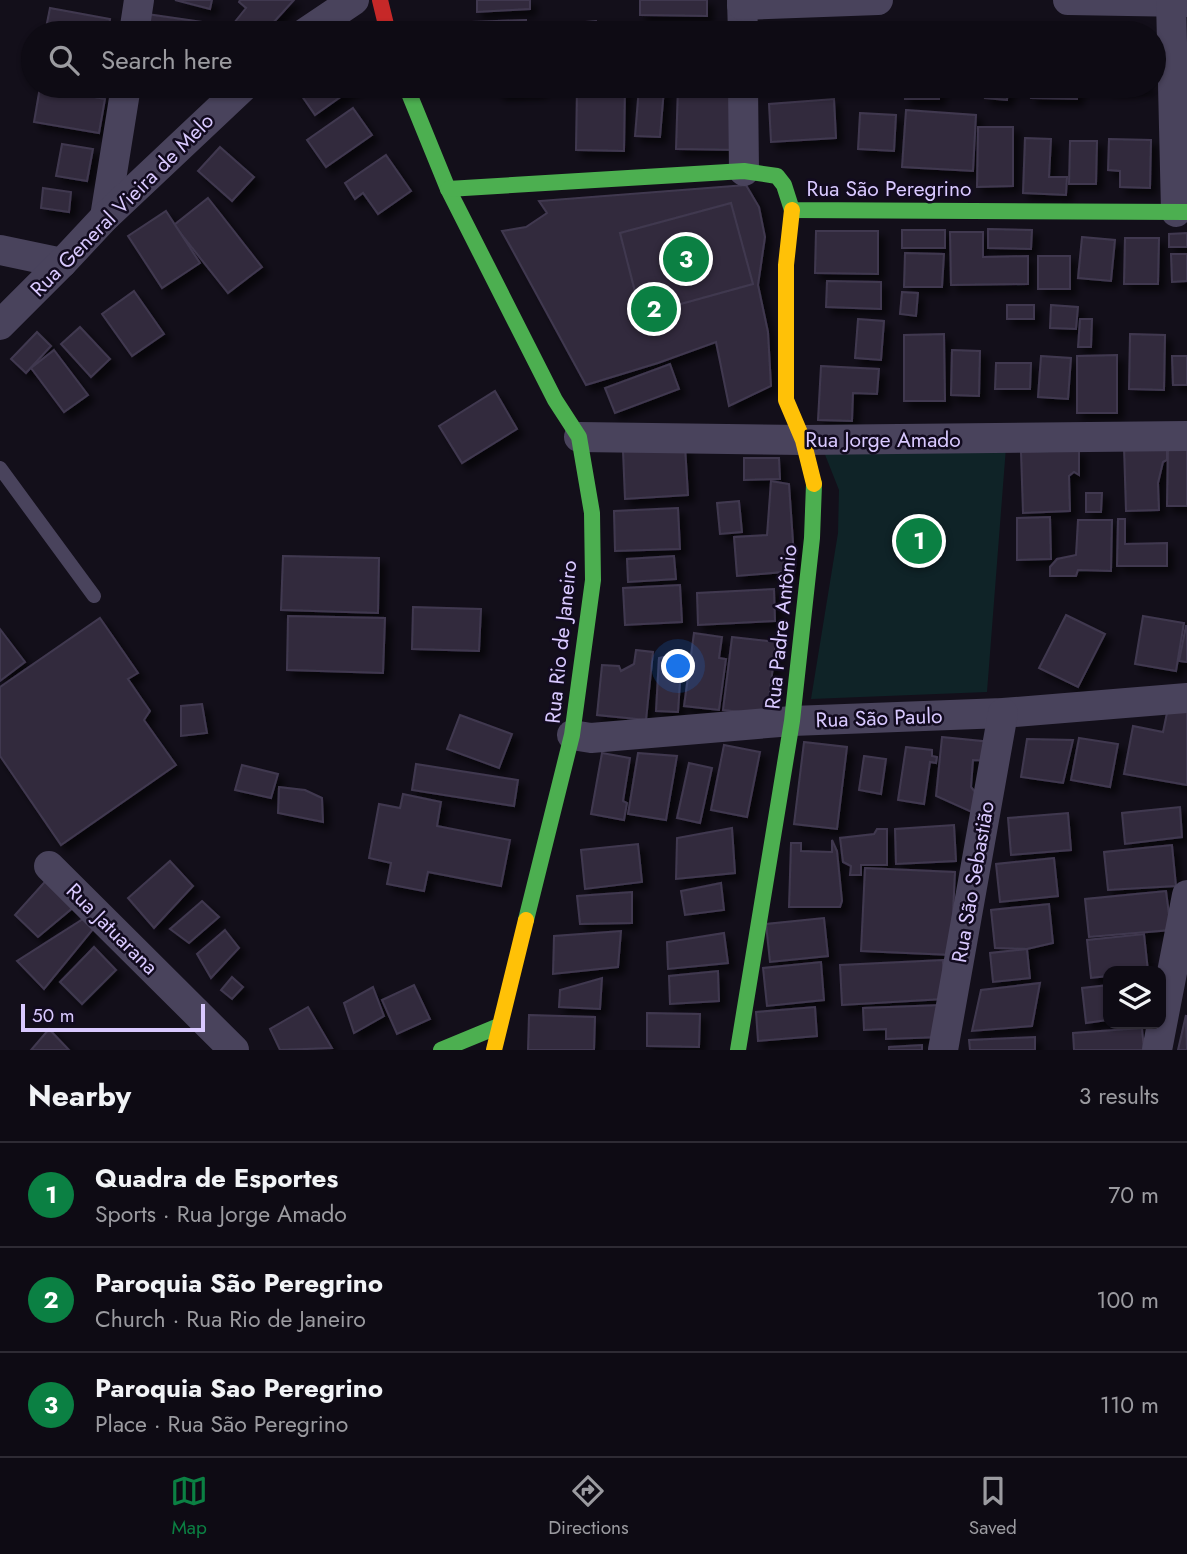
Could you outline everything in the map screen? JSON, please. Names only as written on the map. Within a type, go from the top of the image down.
[{"type":"street","points":[[136,21],[139,0]]},
{"type":"street","points":[[323,21],[354,0]]},
{"type":"street","points":[[380,0],[385,21]]},
{"type":"street","points":[[742,13],[878,0]]},
{"type":"street","points":[[1068,0],[1177,2],[1181,212]]},
{"type":"street","points":[[104,217],[123,98]]},
{"type":"street","name":"Rua General Vieira de Melo","points":[[0,325],[104,217],[231,98]]},
{"type":"street","name":"Rua Rio de Janeiro","points":[[411,98],[448,189],[555,400],[579,438],[592,513],[593,580],[572,735],[494,1050]]},
{"type":"street","points":[[743,98],[744,171]]},
{"type":"street","name":"Rua São Peregrino","points":[[448,189],[744,171],[777,176],[792,210],[1181,212]]},
{"type":"street","name":"Rua Padre Antônio","points":[[738,1050],[792,721],[812,538],[814,484],[803,440],[786,400],[786,265],[792,210]]},
{"type":"street","points":[[0,250],[62,263]]},
{"type":"street","name":"Rua Jorge Amado","points":[[579,438],[803,440],[1187,436]]},
{"type":"street","name":"Rua São Paulo","points":[[572,735],[591,738],[792,721],[1003,713],[1187,698]]},
{"type":"street","name":"Rua São Sebastião","points":[[943,1050],[1003,713]]},
{"type":"street","name":"Rua Jatuarana","points":[[49,866],[234,1050]]},
{"type":"street","points":[[1157,1050],[1187,895]]},
{"type":"street","points":[[441,1050],[499,1026]]},
{"type":"lane","points":[[0,468],[94,596]]},
{"type":"green space","points":[[822,447],[1006,447],[987,692],[811,699],[838,533],[839,490]]},
{"type":"building","points":[[175,0],[212,0],[210,9]]},
{"type":"building","points":[[294,0],[275,21],[236,21],[246,8],[239,2]]},
{"type":"building","points":[[477,0],[530,0],[530,9],[477,12]]},
{"type":"building","points":[[640,0],[707,0],[707,16],[640,15]]},
{"type":"building","points":[[50,8],[110,19],[110,21],[47,21]]},
{"type":"building","points":[[147,14],[196,21],[146,21]]},
{"type":"building","points":[[38,98],[105,99],[99,133],[34,122]]},
{"type":"building","points":[[303,98],[339,98],[315,115]]},
{"type":"building","points":[[577,98],[625,98],[624,151],[576,150]]},
{"type":"building","points":[[638,98],[663,98],[660,137],[635,136]]},
{"type":"building","points":[[678,98],[739,98],[738,150],[676,149]]},
{"type":"building","points":[[905,98],[939,98],[939,99]]},
{"type":"building","points":[[834,99],[836,138],[771,142],[769,104]]},
{"type":"building","points":[[353,108],[372,135],[326,167],[307,140]]},
{"type":"building","points":[[906,110],[976,115],[973,171],[902,167]]},
{"type":"building","points":[[860,113],[896,115],[894,151],[858,149]]},
{"type":"building","points":[[978,127],[1013,127],[1013,186],[977,187]]},
{"type":"building","points":[[1025,138],[1051,139],[1049,177],[1067,177],[1066,195],[1023,193]]},
{"type":"building","points":[[1109,139],[1151,140],[1150,188],[1120,187],[1120,171],[1108,170]]},
{"type":"building","points":[[1070,141],[1097,141],[1096,184],[1069,184]]},
{"type":"building","points":[[62,144],[93,149],[87,181],[56,176]]},
{"type":"building","points":[[220,147],[254,177],[232,201],[198,171]]},
{"type":"building","points":[[386,155],[411,191],[378,214],[363,193],[355,199],[345,183]]},
{"type":"building","points":[[746,185],[759,207],[765,237],[758,285],[768,332],[771,386],[729,406],[716,342],[586,385],[502,231],[526,227],[547,213],[539,201]]},
{"type":"building","points":[[43,188],[71,192],[69,212],[41,208]]},
{"type":"building","points":[[208,198],[262,267],[228,293],[174,225]]},
{"type":"building","points":[[731,203],[753,284],[641,315],[620,233]]},
{"type":"building","points":[[166,211],[200,263],[162,288],[128,236]]},
{"type":"building","points":[[988,229],[1032,230],[1031,249],[988,248]]},
{"type":"building","points":[[902,230],[945,230],[945,248],[902,248]]},
{"type":"building","points":[[816,231],[878,231],[878,274],[815,273]]},
{"type":"building","points":[[950,232],[983,232],[983,257],[1028,256],[1028,284],[951,285]]},
{"type":"building","points":[[1187,233],[1187,247],[1169,247],[1169,234]]},
{"type":"building","points":[[1082,237],[1115,240],[1111,281],[1078,278]]},
{"type":"building","points":[[1125,238],[1159,238],[1158,284],[1124,284]]},
{"type":"building","points":[[905,253],[944,254],[942,287],[904,287]]},
{"type":"building","points":[[1171,254],[1187,254],[1187,281],[1172,282]]},
{"type":"building","points":[[1038,256],[1070,256],[1070,289],[1038,289]]},
{"type":"building","points":[[827,281],[881,282],[881,309],[826,307]]},
{"type":"building","points":[[134,291],[164,334],[132,356],[102,314]]},
{"type":"building","points":[[902,292],[918,293],[916,316],[900,314]]},
{"type":"building","points":[[1007,305],[1034,305],[1034,319],[1007,319]]},
{"type":"building","points":[[1051,305],[1078,307],[1076,329],[1050,328]]},
{"type":"building","points":[[858,319],[884,321],[881,360],[855,358]]},
{"type":"building","points":[[1080,319],[1092,319],[1091,347],[1078,347]]},
{"type":"building","points":[[80,327],[110,359],[91,377],[61,344]]},
{"type":"building","points":[[37,332],[51,346],[26,373],[11,359]]},
{"type":"building","points":[[944,334],[945,401],[904,401],[904,335]]},
{"type":"building","points":[[1130,334],[1165,335],[1164,390],[1129,389]]},
{"type":"building","points":[[54,350],[88,395],[64,412],[31,368]]},
{"type":"building","points":[[952,350],[980,351],[979,396],[951,395]]},
{"type":"building","points":[[1117,355],[1117,413],[1077,413],[1077,356]]},
{"type":"building","points":[[1041,356],[1071,358],[1068,399],[1038,397]]},
{"type":"building","points":[[1172,356],[1187,356],[1187,385],[1173,385]]},
{"type":"building","points":[[996,363],[1031,363],[1030,389],[995,389]]},
{"type":"building","points":[[670,364],[679,389],[615,413],[605,388]]},
{"type":"building","points":[[821,366],[879,369],[877,394],[853,393],[852,421],[818,420]]},
{"type":"building","points":[[495,391],[517,429],[462,463],[439,426]]},
{"type":"building","points":[[1168,444],[1187,444],[1187,506],[1167,506]]},
{"type":"building","points":[[685,446],[688,495],[625,499],[623,451]]},
{"type":"building","points":[[1167,446],[1167,460],[1163,462],[1158,483],[1159,510],[1126,511],[1124,447]]},
{"type":"building","points":[[1079,450],[1079,475],[1074,472],[1069,476],[1070,511],[1023,513],[1021,452]]},
{"type":"building","points":[[744,458],[779,458],[780,479],[744,480]]},
{"type":"building","points":[[771,481],[789,484],[795,571],[737,576],[734,537],[767,535]]},
{"type":"building","points":[[1086,493],[1102,493],[1101,512],[1086,512]]},
{"type":"building","points":[[739,501],[742,532],[720,534],[717,503]]},
{"type":"building","points":[[678,508],[680,549],[615,551],[614,511]]},
{"type":"building","points":[[1050,517],[1051,559],[1017,560],[1017,518]]},
{"type":"building","points":[[1118,519],[1125,519],[1125,544],[1167,543],[1167,566],[1117,566]]},
{"type":"building","points":[[1078,520],[1112,520],[1111,571],[1078,570],[1076,576],[1050,576],[1050,567],[1057,559],[1076,555]]},
{"type":"building","points":[[283,556],[379,558],[378,613],[281,610]]},
{"type":"building","points":[[674,556],[676,579],[628,582],[627,559]]},
{"type":"building","points":[[680,585],[682,622],[625,625],[623,588]]},
{"type":"building","points":[[774,589],[775,621],[698,625],[697,593]]},
{"type":"building","points":[[413,607],[481,609],[479,651],[412,649]]},
{"type":"building","points":[[1066,615],[1105,634],[1078,687],[1039,668]]},
{"type":"building","points":[[288,616],[385,618],[383,673],[287,670]]},
{"type":"building","points":[[1143,616],[1184,623],[1176,671],[1135,664]]},
{"type":"building","points":[[100,618],[138,673],[128,679],[150,711],[144,720],[176,765],[61,845],[0,756],[0,687]]},
{"type":"building","points":[[1187,626],[1187,662],[1179,661]]},
{"type":"building","points":[[0,629],[25,662],[0,681]]},
{"type":"building","points":[[694,633],[722,637],[719,658],[726,659],[719,710],[684,706]]},
{"type":"building","points":[[732,637],[776,642],[767,715],[723,710]]},
{"type":"building","points":[[636,650],[653,652],[646,720],[597,715],[602,665],[619,666],[621,671],[634,664]]},
{"type":"building","points":[[682,653],[678,712],[656,711],[659,658]]},
{"type":"building","points":[[202,704],[207,733],[181,736],[181,706]]},
{"type":"building","points":[[1168,708],[1187,711],[1187,785],[1124,774],[1133,726],[1163,732]]},
{"type":"building","points":[[460,715],[512,734],[499,768],[447,749]]},
{"type":"building","points":[[942,737],[992,742],[990,761],[973,760],[971,787],[981,799],[974,813],[936,796]]},
{"type":"building","points":[[1079,738],[1118,744],[1110,787],[1071,780]]},
{"type":"building","points":[[1027,739],[1073,740],[1063,783],[1021,777]]},
{"type":"building","points":[[804,742],[847,747],[837,829],[794,824]]},
{"type":"building","points":[[724,745],[760,752],[747,817],[711,810]]},
{"type":"building","points":[[906,747],[932,750],[932,756],[937,757],[936,763],[930,762],[924,804],[898,800]]},
{"type":"building","points":[[602,753],[630,758],[623,801],[627,803],[624,820],[591,814]]},
{"type":"building","points":[[638,753],[677,756],[666,820],[628,814]]},
{"type":"building","points":[[864,756],[886,759],[881,794],[859,790]]},
{"type":"building","points":[[689,763],[712,768],[700,823],[677,818]]},
{"type":"building","points":[[416,764],[518,780],[514,806],[412,790]]},
{"type":"building","points":[[242,765],[278,774],[271,798],[235,790]]},
{"type":"building","points":[[279,787],[305,790],[322,798],[323,822],[278,813]]},
{"type":"building","points":[[403,794],[441,802],[437,826],[510,840],[501,886],[428,872],[424,891],[387,884],[391,863],[369,858],[379,804],[400,808]]},
{"type":"building","points":[[1180,807],[1182,837],[1125,844],[1122,813]]},
{"type":"building","points":[[1068,813],[1071,850],[1011,855],[1008,818]]},
{"type":"building","points":[[954,825],[956,861],[896,864],[895,829]]},
{"type":"building","points":[[732,828],[735,873],[676,879],[677,838]]},
{"type":"building","points":[[877,829],[887,829],[887,865],[861,865],[861,875],[850,875],[851,866],[843,862],[840,838],[874,834]]},
{"type":"building","points":[[832,840],[837,851],[842,901],[840,907],[789,907],[791,843],[801,843],[801,851],[832,852]]},
{"type":"building","points":[[638,844],[642,882],[585,889],[581,850]]},
{"type":"building","points":[[1172,845],[1176,886],[1108,890],[1104,852]]},
{"type":"building","points":[[1054,858],[1058,896],[1000,902],[996,864]]},
{"type":"building","points":[[170,861],[193,886],[154,928],[128,898]]},
{"type":"building","points":[[865,868],[955,872],[951,955],[861,951]]},
{"type":"building","points":[[50,876],[75,906],[38,937],[15,915]]},
{"type":"building","points":[[721,883],[724,910],[685,915],[681,891]]},
{"type":"building","points":[[1166,891],[1171,930],[1089,937],[1085,899]]},
{"type":"building","points":[[632,892],[632,923],[580,924],[577,896]]},
{"type":"building","points":[[202,901],[219,917],[189,943],[170,929]]},
{"type":"building","points":[[1049,904],[1053,943],[1027,949],[995,948],[991,910]]},
{"type":"building","points":[[824,918],[828,956],[770,962],[766,924]]},
{"type":"building","points":[[83,919],[94,928],[44,989],[17,961]]},
{"type":"building","points":[[225,930],[239,948],[211,978],[197,954]]},
{"type":"building","points":[[621,931],[618,967],[553,974],[554,936]]},
{"type":"building","points":[[724,933],[728,963],[668,969],[667,942]]},
{"type":"building","points":[[1144,934],[1147,966],[1103,966],[1103,977],[1091,978],[1087,940]]},
{"type":"building","points":[[94,947],[116,970],[82,1004],[60,982]]},
{"type":"building","points":[[1027,949],[1030,978],[993,982],[990,953]]},
{"type":"building","points":[[943,960],[944,999],[842,1005],[840,965]]},
{"type":"building","points":[[821,962],[824,1000],[767,1006],[763,968]]},
{"type":"building","points":[[718,971],[719,1001],[670,1004],[669,976]]},
{"type":"building","points":[[232,977],[243,987],[232,999],[221,990]]},
{"type":"building","points":[[602,978],[600,1009],[559,1007],[560,990]]},
{"type":"building","points":[[1040,983],[1032,1026],[972,1031],[981,990]]},
{"type":"building","points":[[414,985],[430,1019],[397,1034],[382,1000]]},
{"type":"building","points":[[1103,986],[1103,1021],[1086,1023],[1082,988]]},
{"type":"building","points":[[373,987],[384,1016],[354,1033],[344,1003]]},
{"type":"building","points":[[941,1005],[942,1037],[886,1039],[886,1029],[864,1030],[863,1008]]},
{"type":"building","points":[[308,1007],[332,1048],[280,1050],[270,1029]]},
{"type":"building","points":[[815,1007],[817,1036],[758,1041],[756,1012]]},
{"type":"building","points":[[647,1013],[700,1014],[699,1047],[647,1046]]},
{"type":"building","points":[[529,1015],[595,1017],[594,1050],[528,1050]]},
{"type":"building","points":[[1186,1015],[1187,1050],[1178,1050]]},
{"type":"building","points":[[49,1029],[69,1050],[31,1050]]},
{"type":"building","points":[[1142,1029],[1144,1050],[1074,1050],[1073,1033]]},
{"type":"building","points":[[1035,1037],[1035,1050],[970,1050],[969,1040]]},
{"type":"building","points":[[922,1045],[922,1050],[889,1050],[889,1047]]},
{"type":"traffic: fast","points":[[411,98],[448,189],[555,400],[579,437],[592,513],[593,580],[572,735],[526,920]]},
{"type":"traffic: fast","points":[[448,189],[744,171],[777,176],[784,185],[792,210],[1187,212]]},
{"type":"traffic: fast","points":[[738,1050],[792,721],[812,538],[814,484]]},
{"type":"traffic: fast","points":[[441,1050],[499,1026]]},
{"type":"traffic: slow","points":[[792,210],[786,265],[786,400],[803,440],[814,484]]},
{"type":"traffic: slow","points":[[494,1050],[526,920]]},
{"type":"traffic: jam","points":[[380,0],[385,21]]},
{"type":"place","name":"Paroquia Sao Peregrino","points":[[686,259]]},
{"type":"place","name":"Paroquia São Peregrino","points":[[654,309]]},
{"type":"place","name":"Quadra de Esportes","points":[[919,541]]}]
